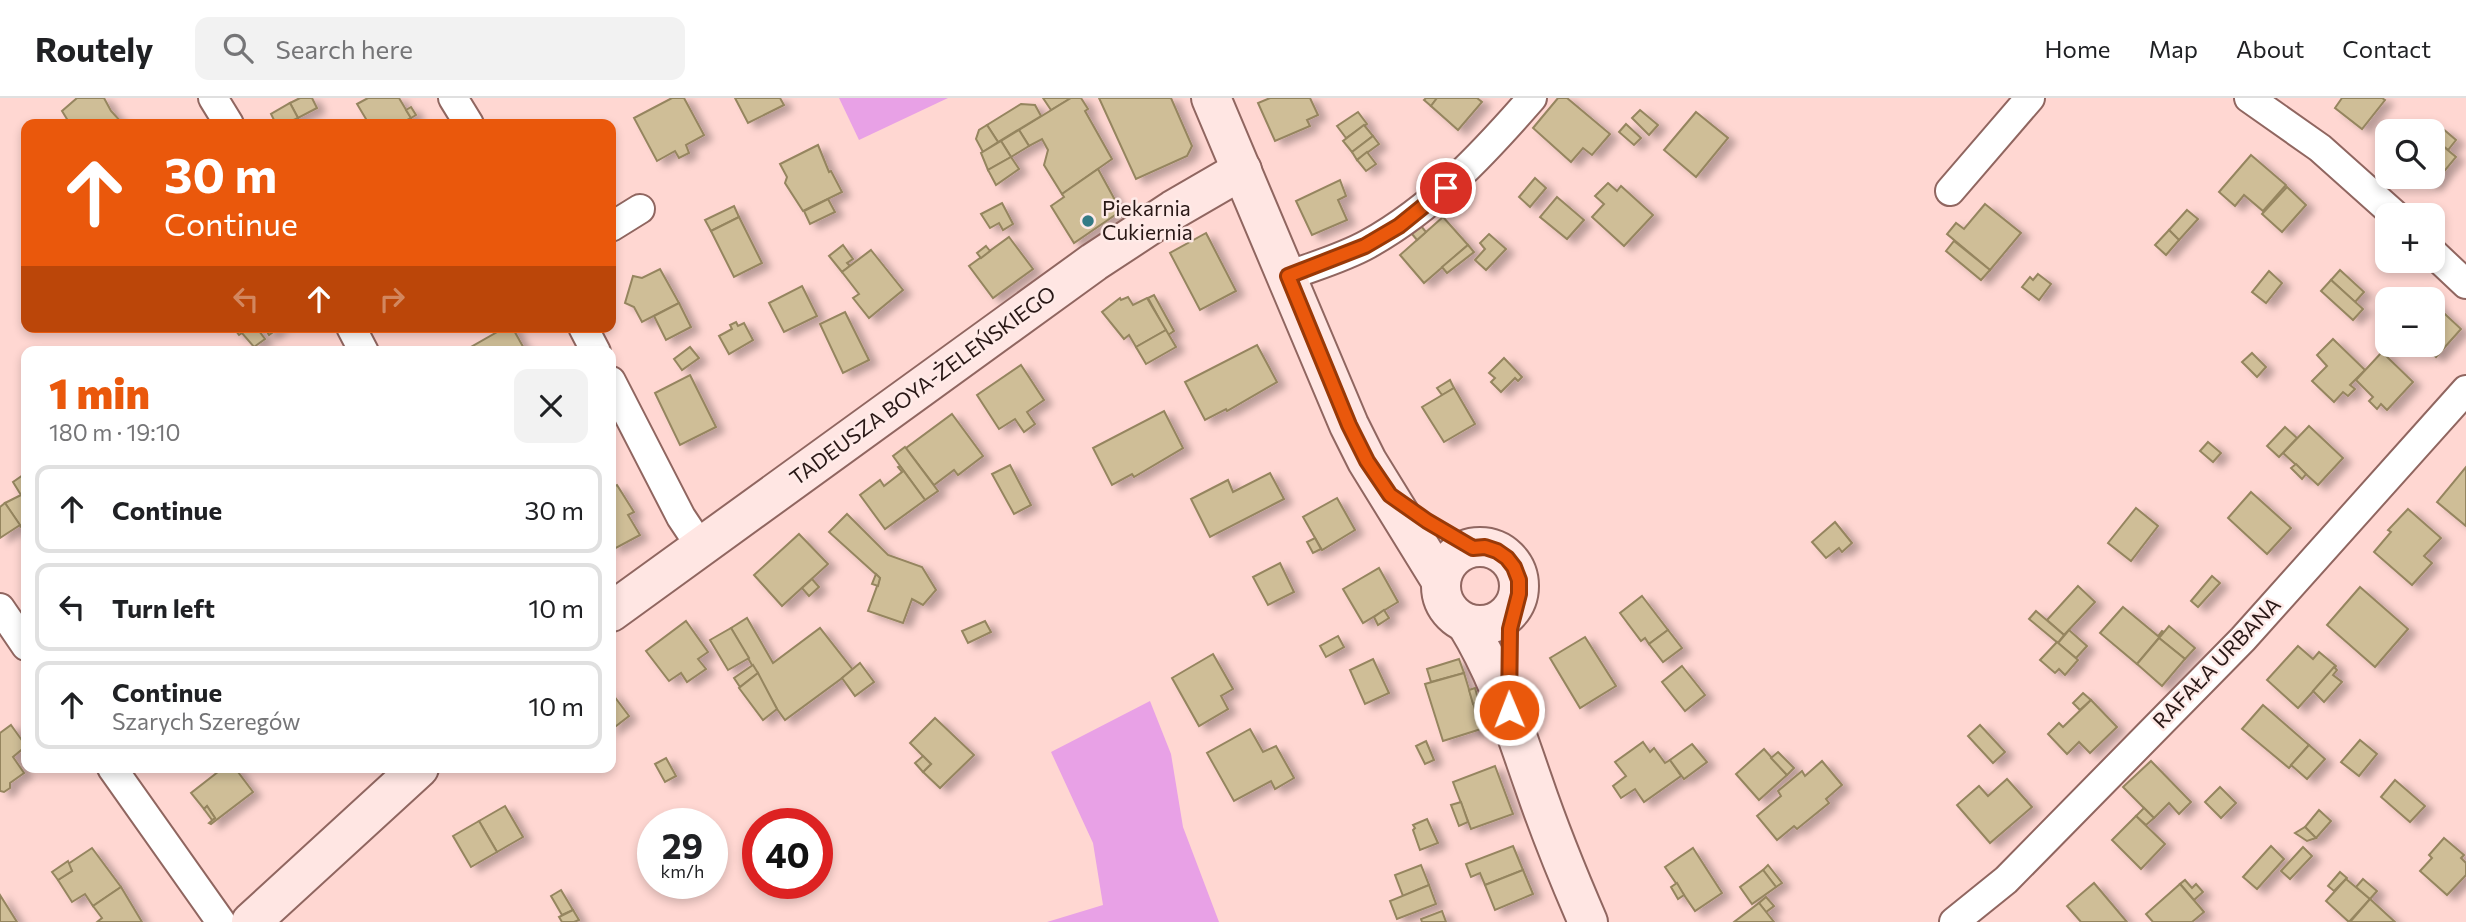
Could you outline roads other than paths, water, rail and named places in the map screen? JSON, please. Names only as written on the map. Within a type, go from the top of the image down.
[{"type":"street","points":[[213,98],[226,119]]},
{"type":"street","points":[[453,98],[466,119]]},
{"type":"street","points":[[1211,98],[1349,425],[1367,461],[1441,581]]},
{"type":"street","points":[[1288,276],[1365,246],[1399,226],[1446,188],[1532,98]]},
{"type":"street","points":[[1950,191],[2030,98]]},
{"type":"street","points":[[2249,98],[2320,148],[2382,203]]},
{"type":"street","name":"TADEUSZA BOYA-ŻELEŃSKIEGO","points":[[616,608],[1094,262],[1173,210],[1242,170]]},
{"type":"street","points":[[616,223],[640,209]]},
{"type":"street","points":[[2445,264],[2466,284]]},
{"type":"street","name":"RAFAŁA URBANA","points":[[1954,922],[2006,880],[2243,639],[2466,390]]},
{"type":"street","points":[[616,391],[681,517],[701,547]]},
{"type":"street","points":[[1390,495],[1473,548]]},
{"type":"street","points":[[1509,710],[1510,629],[1519,594],[1519,580],[1514,567],[1497,551],[1485,547],[1461,552],[1444,570],[1441,594],[1454,616],[1466,623],[1480,626],[1493,624],[1505,617],[1514,607]]},
{"type":"street","points":[[0,608],[21,639]]},
{"type":"street","points":[[1466,623],[1509,710],[1558,852],[1588,922]]},
{"type":"street","points":[[114,773],[221,922]]},
{"type":"street","points":[[251,922],[414,773]]},
{"type":"place","name":"Piekarnia Cukiernia","points":[[1088,221]]}]
